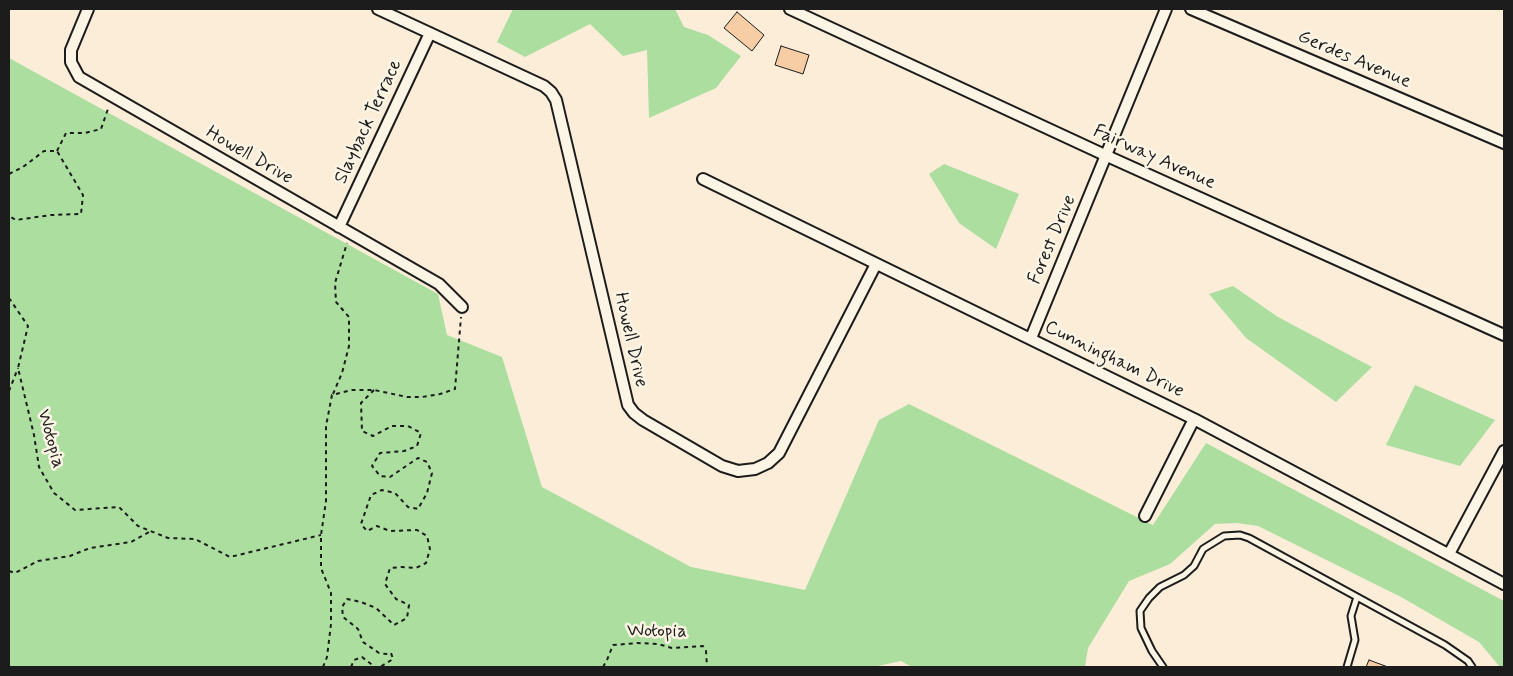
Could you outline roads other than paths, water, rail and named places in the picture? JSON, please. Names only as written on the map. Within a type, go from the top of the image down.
[{"type":"street","name":"Howell Drive","points":[[88,9],[71,50],[71,62],[79,77],[439,284],[462,307]]},
{"type":"street","name":"Howell Drive","points":[[378,9],[544,86],[554,96],[626,400],[634,413],[643,420],[722,466],[738,471],[755,469],[768,463],[779,453],[876,264]]},
{"type":"street","name":"Fairway Avenue","points":[[790,9],[1107,156],[1504,335]]},
{"type":"street","name":"Forest Drive","points":[[1031,338],[1166,9]]},
{"type":"street","name":"Gerdes Avenue","points":[[1191,9],[1504,143]]},
{"type":"street","name":"Slayback Terrace","points":[[339,227],[430,32]]},
{"type":"street","name":"Cunningham Drive","points":[[703,179],[1194,419],[1504,584]]},
{"type":"street","points":[[1145,516],[1194,419]]},
{"type":"street","points":[[1450,554],[1504,451]]},
{"type":"lane","points":[[1163,667],[1152,651],[1141,628],[1140,611],[1160,587],[1184,575],[1194,566],[1203,549],[1224,536],[1240,535],[1249,538],[1445,645],[1468,661],[1472,667]]},
{"type":"lane","points":[[1347,667],[1355,640],[1351,616],[1357,597]]}]
